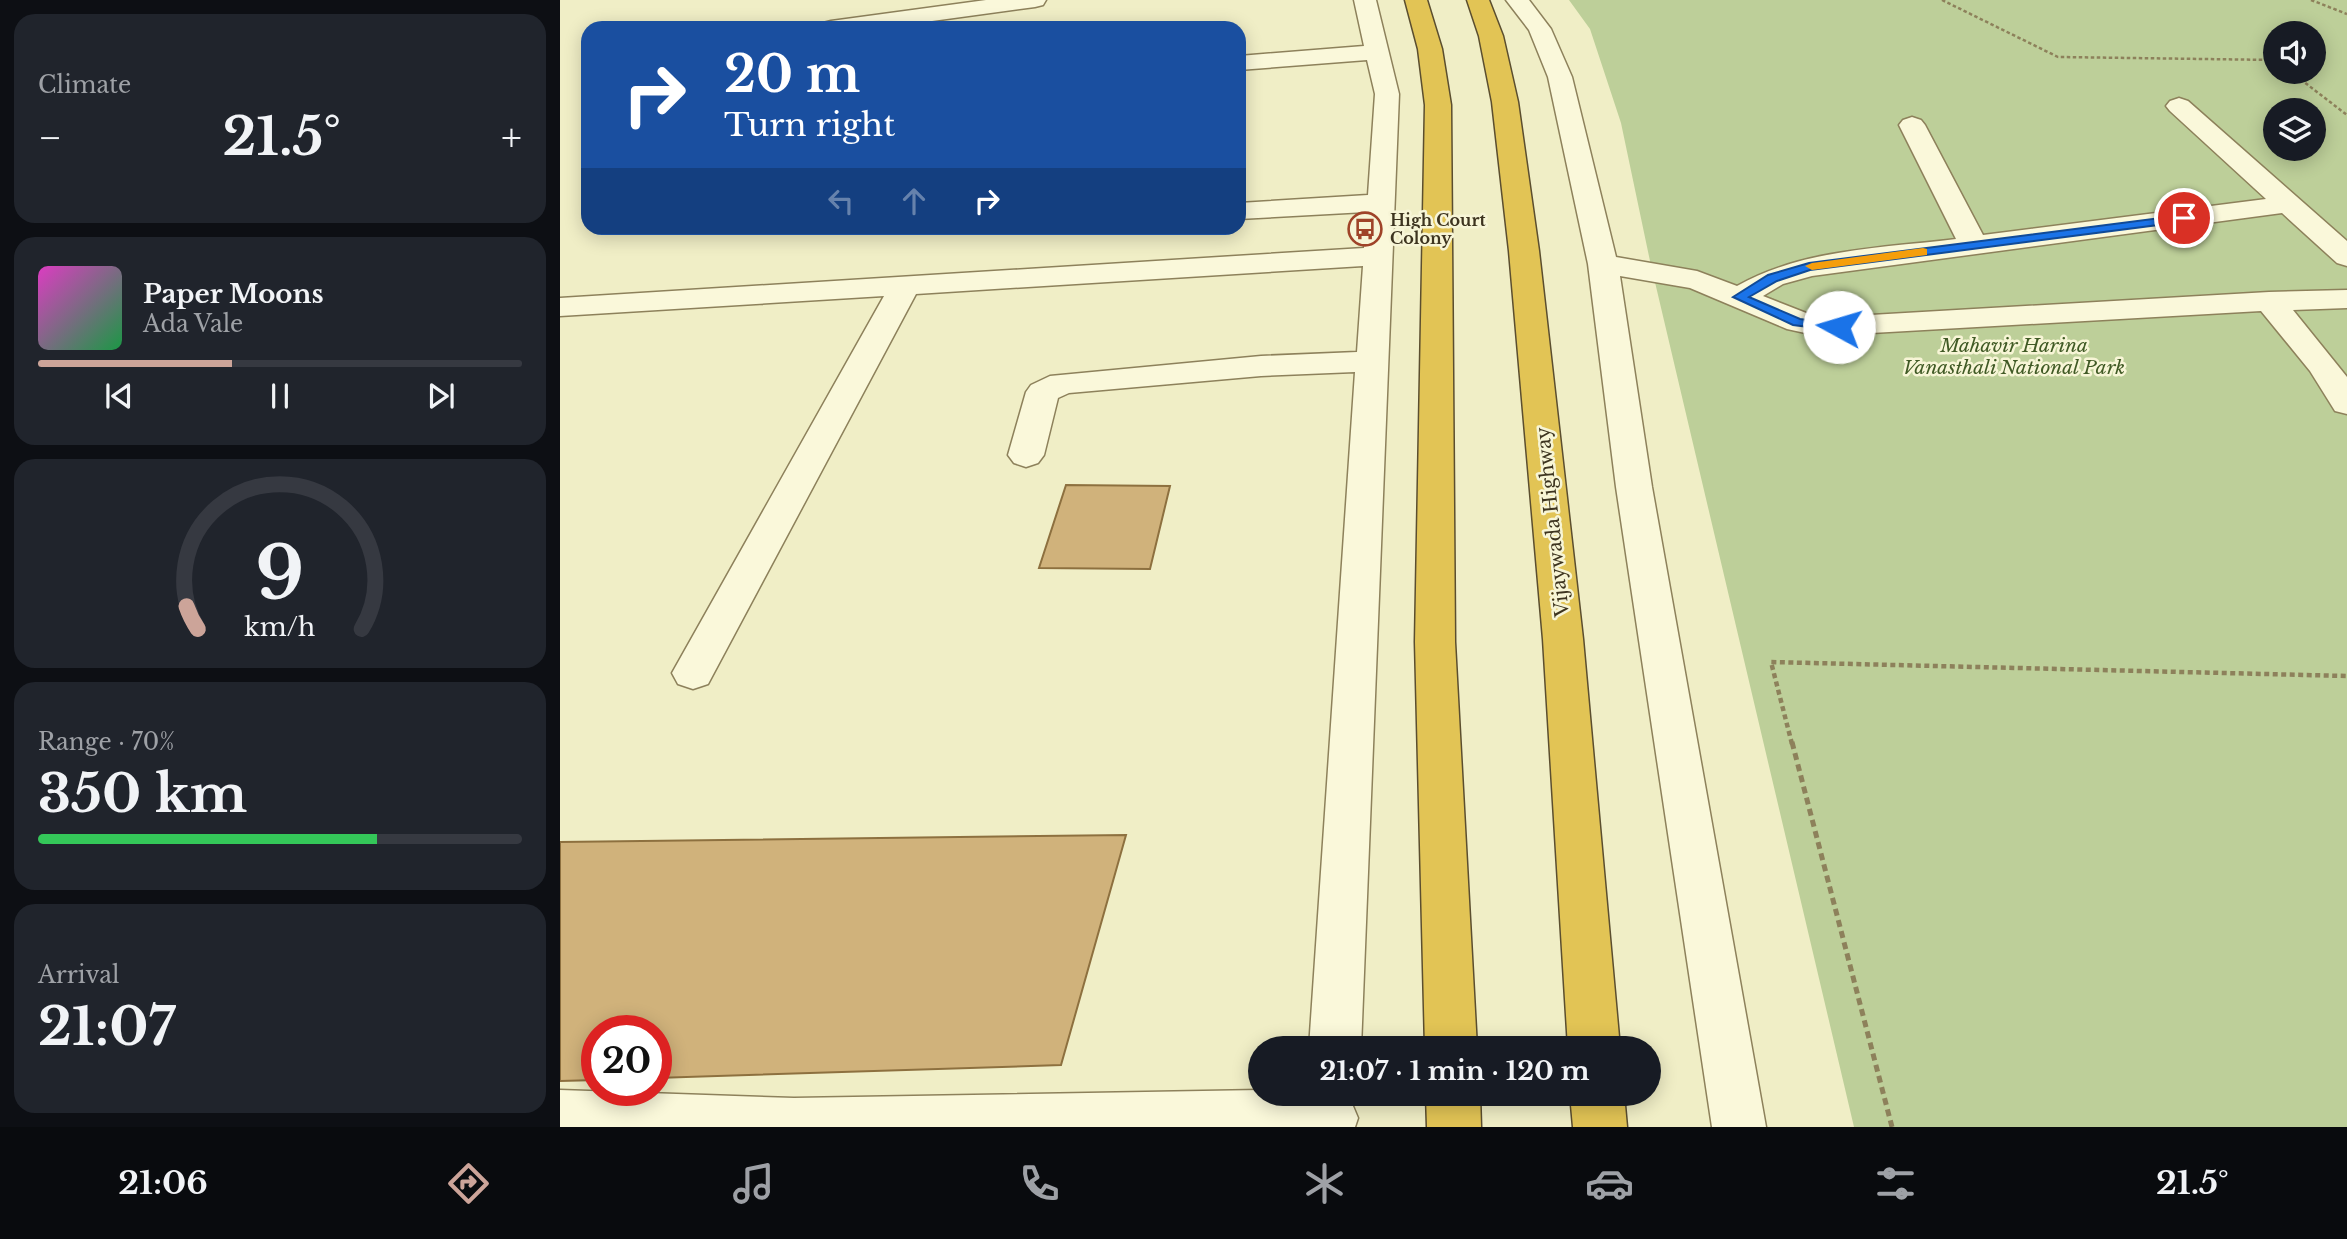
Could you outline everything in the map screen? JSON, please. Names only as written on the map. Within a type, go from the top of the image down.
[{"type":"highway","points":[[1416,0],[1430,49],[1438,105],[1435,642],[1451,1036]]},
{"type":"highway","name":"Vijaywada Highway","points":[[1478,0],[1491,36],[1505,102],[1524,251],[1563,639],[1593,1036]]},
{"type":"highway","points":[[1453,1106],[1454,1127]]},
{"type":"highway","points":[[1598,1106],[1600,1127]]},
{"type":"street","points":[[882,21],[1035,0]]},
{"type":"street","points":[[1336,1036],[1387,94],[1364,0]]},
{"type":"street","points":[[1517,0],[1540,29],[1560,77],[1603,264],[1634,487],[1739,1127]]},
{"type":"street","points":[[1246,62],[1377,52]]},
{"type":"street","points":[[2179,106],[2347,257]]},
{"type":"street","points":[[1912,124],[1974,245]]},
{"type":"street","points":[[1246,211],[1382,203]]},
{"type":"street","points":[[1740,297],[1772,278],[1809,267],[2289,204]]},
{"type":"street","points":[[560,307],[1380,256]]},
{"type":"street","points":[[1603,264],[1697,280],[1798,323],[1839,327],[2269,301],[2347,299]]},
{"type":"street","points":[[693,673],[905,286]]},
{"type":"street","points":[[2269,301],[2323,366],[2347,403]]},
{"type":"street","points":[[1026,455],[1043,392],[1062,383],[1261,366],[1374,361]]},
{"type":"street","points":[[560,1117],[794,1125],[1332,1113]]},
{"type":"path","points":[[1942,0],[2058,57],[2263,60]]},
{"type":"path","points":[[2311,0],[2347,14]]},
{"type":"path","points":[[2307,84],[2347,115]]},
{"type":"path","points":[[1892,1127],[1771,662],[2347,676]]},
{"type":"green space","name":"Mahavir Harina Vanasthali National Park","points":[[1569,0],[2347,0],[2347,1127],[1854,1127],[1650,261],[1621,123],[1590,29]]},
{"type":"building","points":[[1066,485],[1170,486],[1150,569],[1039,568]]},
{"type":"building","points":[[1126,835],[1061,1065],[672,1077],[672,1015],[581,1015],[581,1080],[560,1081],[560,842]]},
{"type":"slow traffic","points":[[1812,266],[1923,252]]},
{"type":"place","name":"High Court Colony","points":[[1365,229]]},
{"type":"route","points":[[1839,327],[1798,323],[1740,297],[1785,272],[1809,267],[2184,218]]}]
